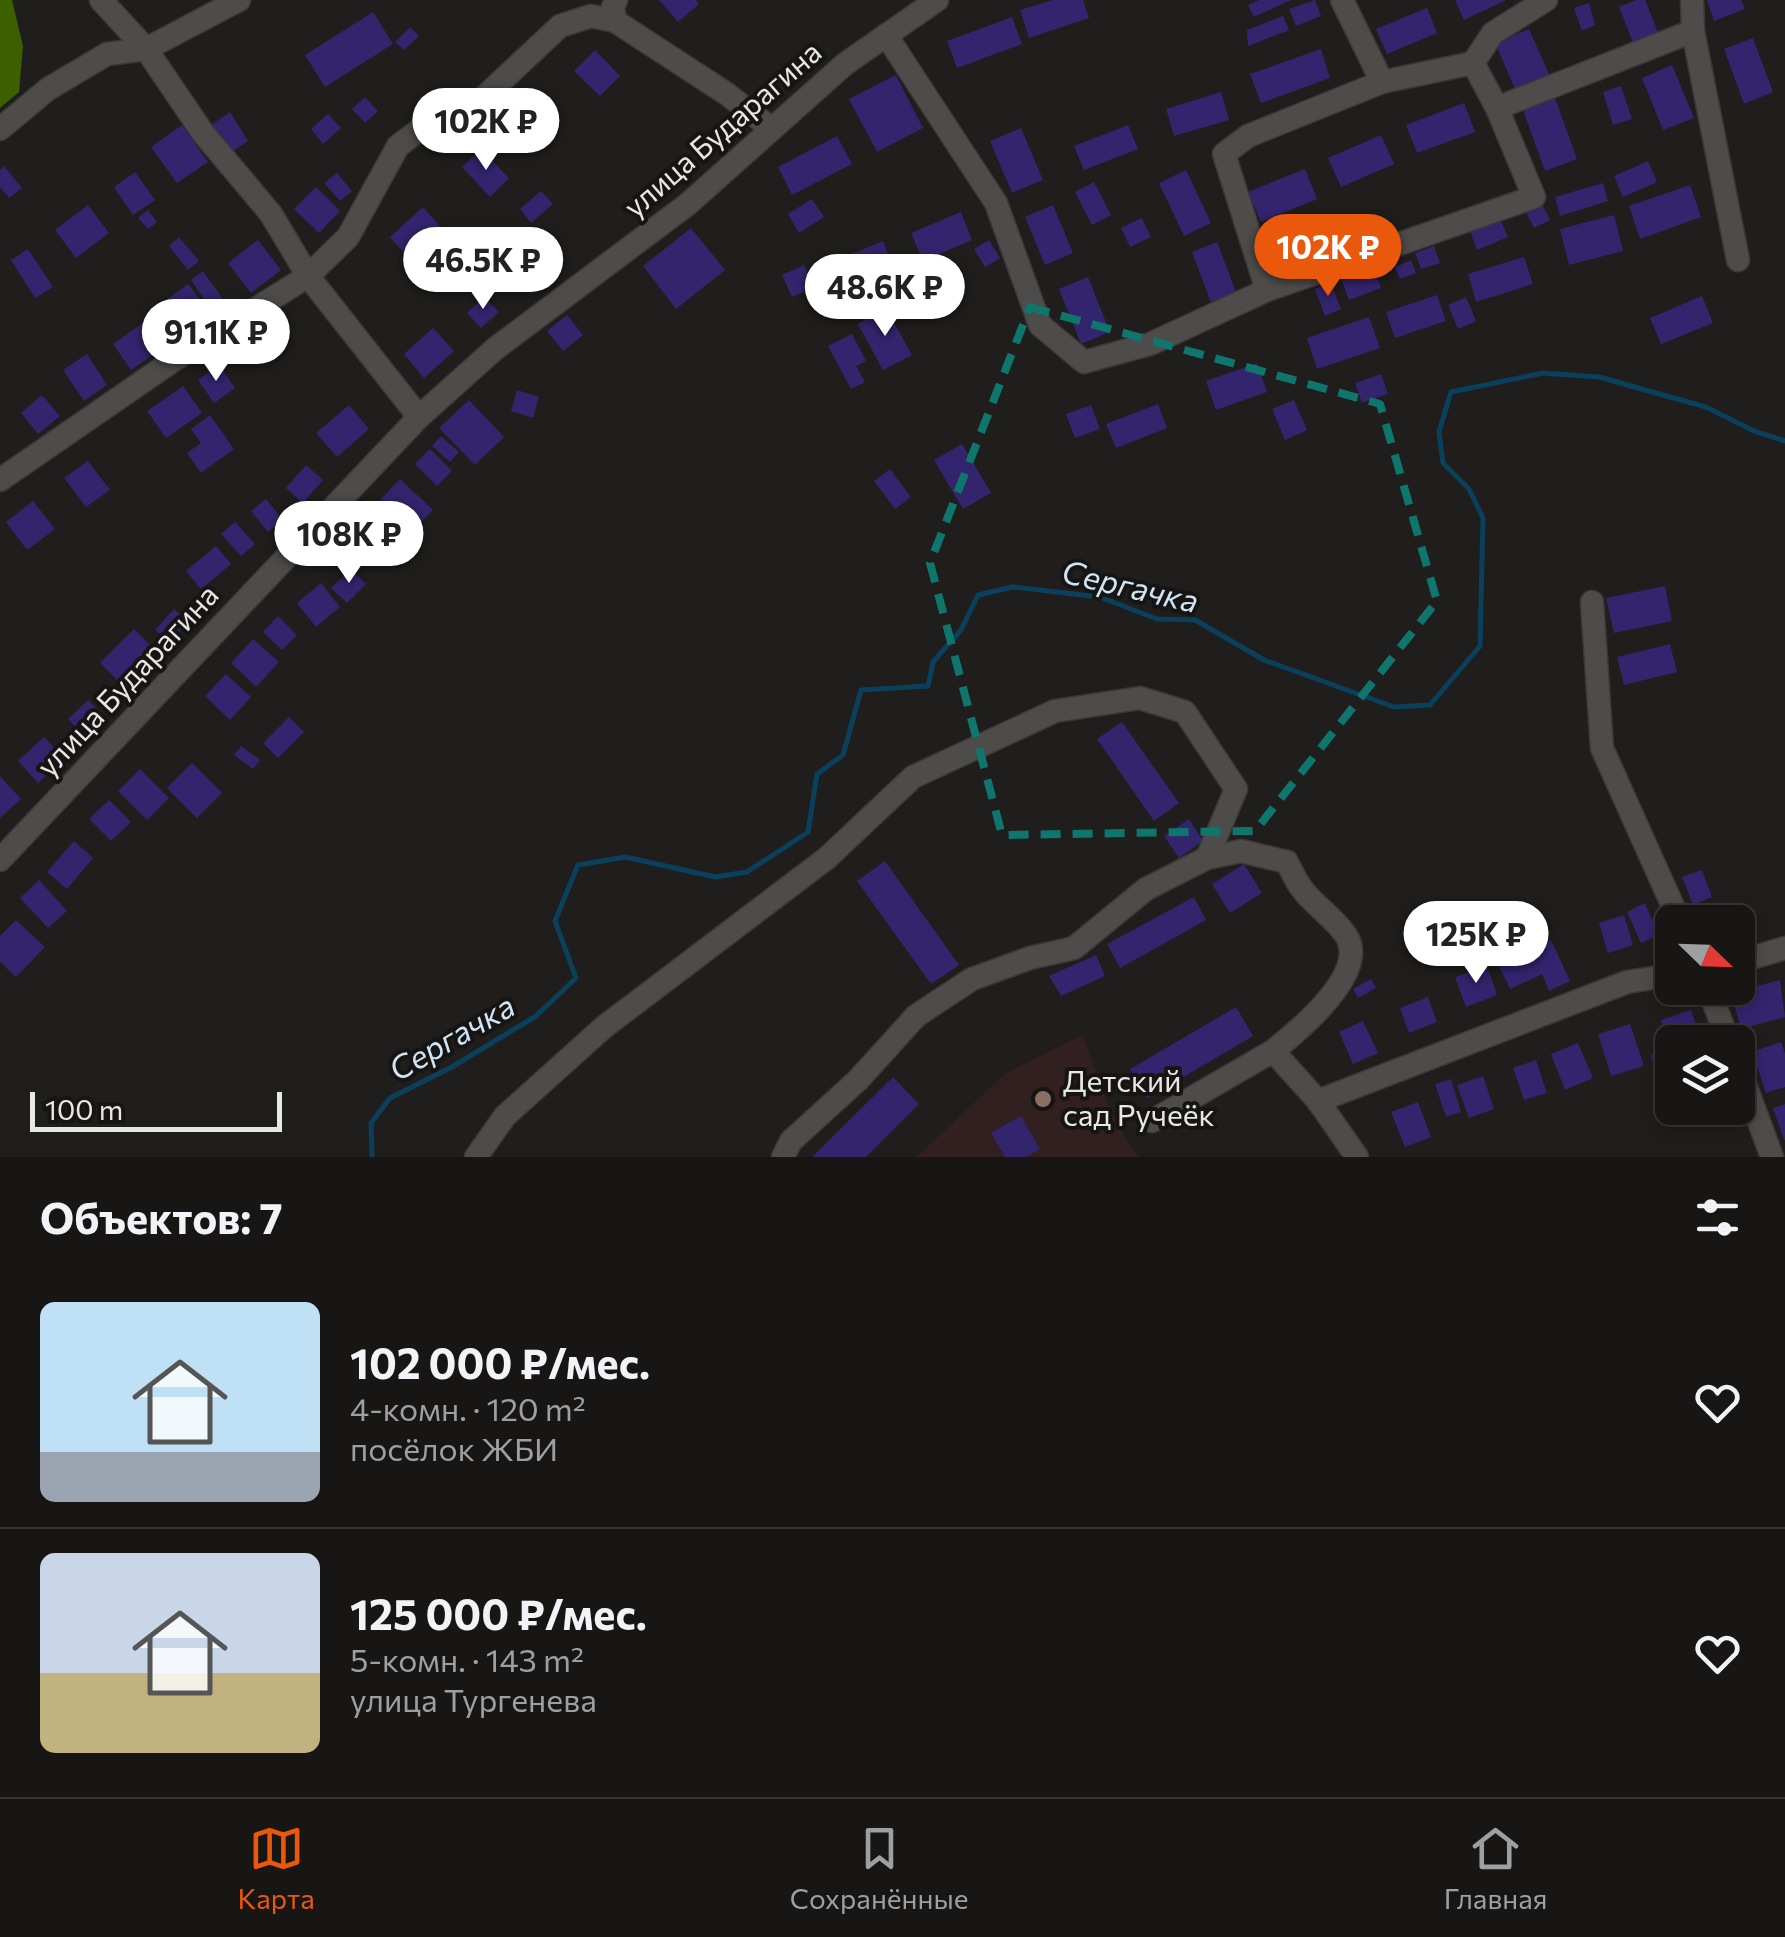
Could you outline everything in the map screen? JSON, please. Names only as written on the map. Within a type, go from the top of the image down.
[{"type":"street","points":[[100,0],[146,50],[203,133],[271,214],[308,276],[419,417]]},
{"type":"street","points":[[0,129],[48,89],[108,54],[146,50],[238,0]]},
{"type":"street","name":"улица Бударагина","points":[[0,860],[419,417],[496,348],[688,204],[845,64],[937,0]]},
{"type":"street","points":[[1342,0],[1382,82]]},
{"type":"street","points":[[1267,290],[1224,154],[1248,136],[1382,82],[1472,63],[1493,32],[1546,0]]},
{"type":"street","points":[[1692,0],[1693,30],[1738,260]]},
{"type":"street","points":[[0,480],[171,362],[308,276],[348,237],[398,146],[422,128],[480,102],[560,26],[616,10],[772,130]]},
{"type":"street","points":[[1497,108],[1693,30]]},
{"type":"street","points":[[886,35],[996,204],[1040,325],[1084,362],[1150,344],[1267,290],[1534,197],[1497,108],[1472,63]]},
{"type":"street","points":[[1592,602],[1602,748],[1672,905]]},
{"type":"street","points":[[476,1157],[504,1116],[604,1027],[827,858],[913,778],[1055,712],[1140,698],[1185,712],[1236,789],[1207,858]]},
{"type":"street","points":[[782,1157],[791,1141],[858,1080],[916,1016],[972,979],[1030,958],[1074,948],[1146,889],[1207,858],[1241,852],[1286,862],[1301,888],[1348,937],[1351,958],[1337,986],[1314,1018],[1273,1051],[1152,1122]]},
{"type":"street","points":[[1755,957],[1785,948]]},
{"type":"street","points":[[1318,1101],[1627,982],[1655,978]]},
{"type":"street","points":[[1273,1051],[1318,1101],[1357,1157]]},
{"type":"street","points":[[1755,1111],[1772,1157]]},
{"type":"highlighted area","points":[[1030,307],[1380,404],[1437,601],[1255,831],[1002,835],[930,563]]},
{"type":"shaded area","name":"Детский сад Ручеёк","points":[[1082,1035],[1117,1125],[1139,1157],[916,1157],[1006,1073]]},
{"type":"green space","points":[[0,0],[12,0],[23,46],[19,92],[0,108]]},
{"type":"building","points":[[659,0],[696,0],[699,4],[678,22]]},
{"type":"building","points":[[1052,0],[1083,0],[1089,18],[1029,38],[1020,10]]},
{"type":"building","points":[[1259,0],[1291,0],[1254,17],[1248,5]]},
{"type":"building","points":[[1315,0],[1321,16],[1296,26],[1289,9]]},
{"type":"building","points":[[1455,0],[1506,0],[1464,20]]},
{"type":"building","points":[[1645,0],[1659,35],[1634,45],[1619,7]]},
{"type":"building","points":[[1707,0],[1741,0],[1745,9],[1714,21]]},
{"type":"building","points":[[1589,3],[1595,25],[1582,31],[1574,8]]},
{"type":"building","points":[[1427,8],[1437,33],[1387,54],[1376,29]]},
{"type":"building","points":[[373,12],[393,44],[325,87],[305,55]]},
{"type":"building","points":[[1283,16],[1289,30],[1248,46],[1247,30]]},
{"type":"building","points":[[1012,17],[1022,44],[957,68],[947,41]]},
{"type":"building","points":[[410,27],[419,36],[404,50],[395,42]]},
{"type":"building","points":[[1529,29],[1550,76],[1516,91],[1495,43]]},
{"type":"building","points":[[1753,38],[1773,92],[1744,104],[1724,49]]},
{"type":"building","points":[[1321,49],[1330,78],[1261,103],[1250,74]]},
{"type":"building","points":[[595,50],[620,76],[600,96],[574,71]]},
{"type":"building","points":[[1672,65],[1694,118],[1663,130],[1642,78]]},
{"type":"building","points":[[896,75],[923,128],[877,152],[849,99]]},
{"type":"building","points":[[1621,86],[1632,119],[1613,125],[1603,92]]},
{"type":"building","points":[[1221,92],[1229,120],[1174,136],[1166,109]]},
{"type":"building","points":[[365,97],[378,111],[365,123],[352,109]]},
{"type":"building","points":[[1555,98],[1577,159],[1545,171],[1523,110]]},
{"type":"building","points":[[1464,103],[1475,132],[1417,153],[1406,125]]},
{"type":"building","points":[[532,109],[556,137],[537,152],[514,125]]},
{"type":"building","points":[[230,112],[248,141],[229,154],[211,125]]},
{"type":"building","points":[[328,114],[341,128],[323,144],[311,129]]},
{"type":"building","points":[[182,125],[208,162],[177,183],[151,147]]},
{"type":"building","points":[[1128,125],[1138,149],[1084,170],[1074,146]]},
{"type":"building","points":[[1021,128],[1043,180],[1012,193],[990,141]]},
{"type":"building","points":[[1381,135],[1394,164],[1341,187],[1328,158]]},
{"type":"building","points":[[837,136],[852,164],[792,195],[778,167]]},
{"type":"building","points":[[481,149],[509,178],[490,197],[462,167]]},
{"type":"building","points":[[1648,161],[1657,182],[1623,197],[1614,176]]},
{"type":"building","points":[[4,166],[22,188],[9,198],[0,187],[0,170]]},
{"type":"building","points":[[1305,169],[1317,199],[1261,222],[1248,192]]},
{"type":"building","points":[[1186,170],[1211,223],[1184,236],[1159,183]]},
{"type":"building","points":[[135,172],[155,200],[133,215],[114,187]]},
{"type":"building","points":[[337,173],[352,191],[340,201],[324,183]]},
{"type":"building","points":[[1094,182],[1111,215],[1092,225],[1075,192]]},
{"type":"building","points":[[1603,183],[1608,201],[1560,216],[1555,197]]},
{"type":"building","points":[[1690,185],[1701,217],[1640,239],[1629,206]]},
{"type":"building","points":[[316,187],[340,211],[319,233],[294,209]]},
{"type":"building","points":[[541,191],[553,204],[531,223],[520,209]]},
{"type":"building","points":[[812,199],[824,217],[799,233],[788,214]]},
{"type":"building","points":[[1540,200],[1550,220],[1534,228],[1524,208]]},
{"type":"building","points":[[88,205],[109,233],[76,258],[55,230]]},
{"type":"building","points":[[1053,205],[1073,253],[1045,265],[1025,217]]},
{"type":"building","points":[[423,207],[444,231],[411,261],[390,237]]},
{"type":"building","points":[[148,210],[157,222],[148,229],[138,218]]},
{"type":"building","points":[[961,212],[972,240],[923,261],[911,233]]},
{"type":"building","points":[[1614,215],[1623,251],[1569,265],[1560,229]]},
{"type":"building","points":[[1142,218],[1151,237],[1130,247],[1121,228]]},
{"type":"building","points":[[1500,219],[1508,237],[1477,250],[1470,231]]},
{"type":"building","points":[[691,228],[725,270],[676,309],[643,266]]},
{"type":"building","points":[[179,237],[199,261],[188,270],[169,246]]},
{"type":"building","points":[[258,240],[281,270],[251,293],[228,263]]},
{"type":"building","points":[[989,240],[1000,258],[985,267],[974,249]]},
{"type":"building","points":[[883,241],[894,269],[839,292],[828,264]]},
{"type":"building","points":[[1217,242],[1236,292],[1211,302],[1192,252]]},
{"type":"building","points":[[1434,246],[1440,263],[1421,269],[1415,253]]},
{"type":"building","points":[[28,249],[53,287],[35,298],[11,260]]},
{"type":"building","points":[[1524,257],[1533,284],[1476,302],[1468,274]]},
{"type":"building","points":[[1411,260],[1416,273],[1400,279],[1395,267]]},
{"type":"building","points":[[804,265],[814,287],[792,297],[782,275]]},
{"type":"building","points":[[1373,266],[1381,288],[1349,300],[1341,278]]},
{"type":"building","points":[[203,271],[230,309],[217,318],[191,280]]},
{"type":"building","points":[[1088,277],[1110,332],[1081,344],[1059,289]]},
{"type":"building","points":[[1331,283],[1341,309],[1325,316],[1315,289]]},
{"type":"building","points":[[188,284],[213,317],[190,334],[165,301]]},
{"type":"building","points":[[1437,295],[1446,321],[1395,338],[1386,312]]},
{"type":"building","points":[[1702,296],[1713,323],[1661,344],[1650,318]]},
{"type":"building","points":[[484,297],[499,312],[481,328],[467,313]]},
{"type":"building","points":[[1466,297],[1476,321],[1458,329],[1448,305]]},
{"type":"building","points":[[886,308],[912,355],[883,370],[858,324]]},
{"type":"building","points":[[154,315],[173,341],[131,370],[113,344]]},
{"type":"building","points":[[567,315],[583,335],[563,351],[547,331]]},
{"type":"building","points":[[1369,317],[1380,348],[1317,369],[1307,338]]},
{"type":"building","points":[[433,328],[454,351],[424,378],[404,354]]},
{"type":"building","points":[[852,334],[866,361],[856,366],[865,382],[851,389],[828,346]]},
{"type":"building","points":[[87,354],[107,385],[84,401],[63,370]]},
{"type":"building","points":[[1257,363],[1267,392],[1216,410],[1206,381]]},
{"type":"building","points":[[219,365],[235,388],[214,403],[198,380]]},
{"type":"building","points":[[1381,374],[1388,394],[1362,403],[1355,383]]},
{"type":"building","points":[[183,386],[202,413],[166,438],[147,411]]},
{"type":"building","points":[[517,390],[539,397],[533,418],[511,411]]},
{"type":"building","points":[[42,395],[60,416],[38,434],[21,413]]},
{"type":"building","points":[[469,400],[504,437],[475,465],[439,428]]},
{"type":"building","points":[[1294,400],[1307,430],[1285,440],[1272,409]]},
{"type":"building","points":[[1158,404],[1167,428],[1116,448],[1106,424]]},
{"type":"building","points":[[349,405],[369,429],[337,457],[316,433]]},
{"type":"building","points":[[1091,405],[1100,429],[1075,438],[1066,414]]},
{"type":"building","points":[[210,415],[234,449],[201,473],[187,453],[201,443],[191,429]]},
{"type":"building","points":[[441,436],[459,452],[450,462],[432,446]]},
{"type":"building","points":[[962,444],[991,493],[963,509],[934,460]]},
{"type":"building","points":[[430,449],[452,471],[437,486],[415,464]]},
{"type":"building","points":[[88,461],[110,490],[86,507],[64,478]]},
{"type":"building","points":[[306,465],[323,480],[303,503],[286,488]]},
{"type":"building","points":[[890,469],[911,497],[895,509],[874,481]]},
{"type":"building","points":[[400,479],[433,510],[411,533],[378,502]]},
{"type":"building","points":[[266,499],[283,520],[268,532],[251,511]]},
{"type":"building","points":[[33,501],[55,529],[27,550],[6,522]]},
{"type":"building","points":[[373,511],[401,540],[382,558],[355,529]]},
{"type":"building","points":[[235,522],[255,544],[241,556],[221,534]]},
{"type":"building","points":[[216,546],[231,564],[201,589],[186,571]]},
{"type":"building","points":[[351,569],[366,584],[347,603],[331,588]]},
{"type":"building","points":[[321,583],[340,607],[316,627],[297,603]]},
{"type":"building","points":[[1665,586],[1672,621],[1614,633],[1606,598]]},
{"type":"building","points":[[174,609],[188,622],[170,643],[155,630]]},
{"type":"building","points":[[278,616],[297,635],[282,650],[263,632]]},
{"type":"building","points":[[134,629],[156,651],[122,685],[100,663]]},
{"type":"building","points":[[253,639],[279,662],[256,687],[231,663]]},
{"type":"building","points":[[1670,644],[1677,672],[1624,685],[1617,657]]},
{"type":"building","points":[[226,674],[251,697],[230,720],[205,696]]},
{"type":"building","points":[[88,700],[103,715],[83,734],[68,719]]},
{"type":"building","points":[[289,717],[304,732],[278,758],[263,743]]},
{"type":"building","points":[[1122,722],[1179,803],[1154,821],[1097,739]]},
{"type":"building","points":[[44,737],[64,758],[38,783],[18,761]]},
{"type":"building","points":[[241,746],[260,760],[253,769],[234,755]]},
{"type":"building","points":[[192,763],[222,793],[197,818],[167,788]]},
{"type":"building","points":[[140,769],[169,798],[147,820],[118,791]]},
{"type":"building","points":[[0,776],[21,799],[0,818]]},
{"type":"building","points":[[109,800],[131,822],[111,841],[89,819]]},
{"type":"building","points":[[1189,819],[1203,841],[1179,858],[1164,836]]},
{"type":"building","points":[[74,841],[93,858],[67,889],[47,872]]},
{"type":"building","points":[[885,861],[959,965],[931,984],[857,881]]},
{"type":"building","points":[[1244,864],[1262,893],[1230,913],[1212,884]]},
{"type":"building","points":[[1702,870],[1712,897],[1693,905],[1682,877]]},
{"type":"building","points":[[39,880],[67,911],[48,928],[20,898]]},
{"type":"building","points":[[1194,897],[1206,920],[1120,968],[1107,944]]},
{"type":"building","points":[[1645,903],[1655,926],[1655,937],[1641,943],[1627,912]]},
{"type":"building","points":[[1624,915],[1633,945],[1608,953],[1599,923]]},
{"type":"building","points":[[16,920],[45,947],[16,977],[0,962],[0,936]]},
{"type":"building","points":[[1461,931],[1466,942],[1446,951],[1441,939]]},
{"type":"building","points":[[1551,940],[1570,981],[1549,991],[1542,974],[1510,989],[1498,964]]},
{"type":"building","points":[[1439,942],[1447,960],[1438,964],[1430,946]]},
{"type":"building","points":[[1096,955],[1105,976],[1061,996],[1049,976]]},
{"type":"building","points":[[1487,966],[1497,995],[1466,1007],[1455,977]]},
{"type":"building","points":[[1371,979],[1376,988],[1358,998],[1353,989]]},
{"type":"building","points":[[1780,980],[1785,1017],[1740,1025],[1734,1005],[1755,1005],[1755,987]]},
{"type":"building","points":[[1428,997],[1437,1022],[1409,1033],[1400,1008]]},
{"type":"building","points":[[1236,1007],[1253,1036],[1148,1098],[1130,1069]]},
{"type":"building","points":[[1691,1010],[1696,1025],[1663,1025],[1661,1020]]},
{"type":"building","points":[[1363,1021],[1378,1053],[1353,1064],[1339,1032]]},
{"type":"building","points":[[1630,1024],[1644,1066],[1611,1076],[1598,1034]]},
{"type":"building","points":[[1781,1042],[1785,1087],[1766,1093],[1755,1051]]},
{"type":"building","points":[[1578,1043],[1593,1078],[1565,1090],[1551,1054]]},
{"type":"building","points":[[1536,1060],[1547,1093],[1524,1100],[1513,1068]]},
{"type":"building","points":[[1483,1076],[1494,1109],[1469,1118],[1457,1085]]},
{"type":"building","points":[[893,1077],[919,1104],[866,1157],[812,1157]]},
{"type":"building","points":[[1451,1079],[1461,1112],[1446,1117],[1435,1084]]},
{"type":"building","points":[[1418,1102],[1431,1137],[1405,1147],[1391,1112]]},
{"type":"building","points":[[1785,1104],[1785,1140],[1784,1140],[1773,1108]]},
{"type":"building","points":[[1021,1116],[1040,1149],[1026,1157],[1005,1157],[991,1133]]},
{"type":"waterway","name":"Сергачка","points":[[372,1157],[371,1123],[390,1098],[452,1067],[536,1016],[576,978],[555,921],[578,865],[625,857],[715,877],[747,872],[808,832],[817,774],[843,755],[861,690],[928,686],[933,662],[961,630],[978,595],[1013,587],[1100,597],[1157,619],[1195,620],[1264,660],[1394,707],[1430,705],[1480,646],[1483,518],[1469,489],[1443,463],[1439,432],[1451,392],[1543,373],[1599,377],[1706,407],[1754,431],[1785,441]]},
{"type":"place","name":"Детский сад Ручеёк","points":[[1043,1099]]}]
